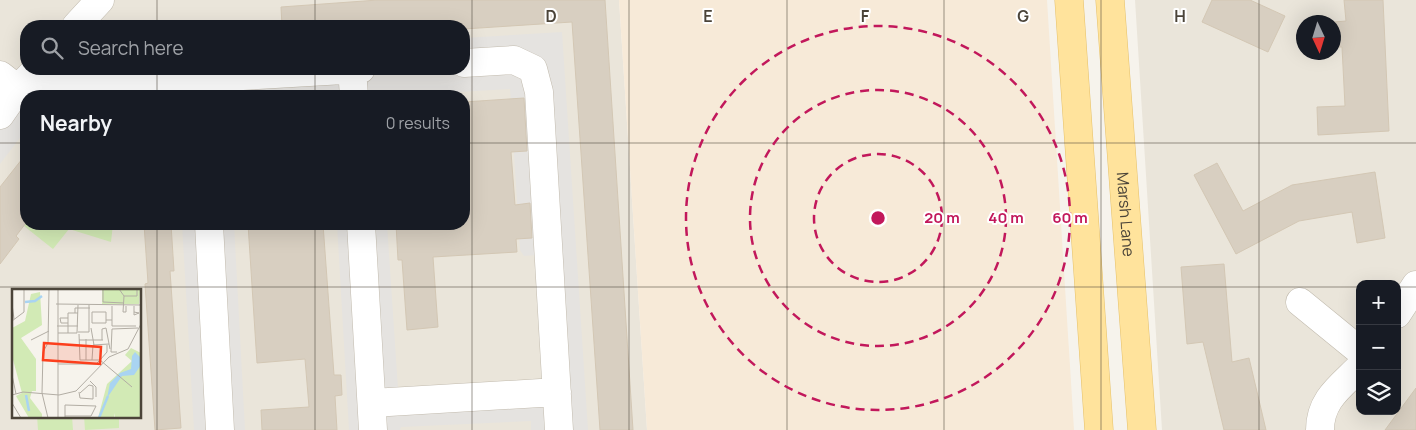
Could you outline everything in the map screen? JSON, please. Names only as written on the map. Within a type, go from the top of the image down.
[{"type":"main road","points":[[1069,0],[1099,430]]},
{"type":"main road","name":"Marsh Lane","points":[[1110,0],[1131,257],[1142,430]]},
{"type":"main road","points":[[1087,257],[1131,257]]},
{"type":"street","points":[[82,20],[100,0]]},
{"type":"street","points":[[470,63],[514,60],[533,69],[539,92],[559,430]]},
{"type":"street","points":[[0,115],[9,82],[24,75]]},
{"type":"street","points":[[9,82],[201,87],[302,75]]},
{"type":"street","points":[[352,75],[354,90]]},
{"type":"street","points":[[209,230],[220,430]]},
{"type":"street","points":[[361,230],[372,417],[557,392]]},
{"type":"street","points":[[1401,308],[1416,285]]},
{"type":"street","points":[[1300,302],[1356,348]]},
{"type":"street","points":[[1320,430],[1320,418],[1325,403],[1357,370]]},
{"type":"shaded area","points":[[0,0],[619,0],[647,430],[0,430]]},
{"type":"shaded area","points":[[619,0],[1047,0],[1074,430],[647,430]]},
{"type":"shaded area","points":[[1135,0],[1416,0],[1416,430],[1162,430]]},
{"type":"shaded area","points":[[562,32],[588,430],[531,430],[531,421],[401,427],[400,430],[349,430],[337,230],[387,230],[398,389],[547,380],[537,255],[524,256],[520,250],[510,89],[470,91],[20,90],[20,138],[0,164],[0,105],[33,75],[470,75],[470,38]]},
{"type":"shaded area","points":[[182,230],[234,230],[245,430],[194,430]]},
{"type":"green space","points":[[29,230],[68,230],[53,249]]},
{"type":"green space","points":[[72,230],[112,230],[111,242]]},
{"type":"green space","points":[[37,418],[72,418],[73,430],[38,430]]},
{"type":"green space","points":[[84,418],[119,418],[119,428],[85,430]]},
{"type":"building","points":[[378,0],[605,0],[633,430],[600,430],[572,22],[470,29],[470,20],[282,20],[281,7]]},
{"type":"building","points":[[1212,0],[1250,0],[1285,16],[1268,52],[1202,22]]},
{"type":"building","points":[[1344,0],[1383,0],[1389,131],[1318,135],[1317,107],[1345,106],[1341,21],[1346,21]]},
{"type":"building","points":[[524,98],[527,151],[511,152],[515,205],[530,203],[532,238],[516,239],[517,252],[433,257],[438,327],[407,330],[402,260],[398,260],[396,230],[470,230],[470,102]]},
{"type":"building","points":[[20,162],[21,230],[16,236],[19,239],[0,264],[0,187]]},
{"type":"building","points":[[1217,163],[1243,211],[1292,185],[1375,172],[1385,238],[1357,243],[1352,212],[1299,221],[1236,254],[1194,175]]},
{"type":"building","points":[[144,230],[171,230],[174,271],[170,271],[181,428],[155,430],[145,284],[148,283]]},
{"type":"building","points":[[248,230],[323,230],[334,375],[341,375],[342,395],[335,396],[337,430],[262,430],[261,410],[309,407],[305,359],[257,363]]},
{"type":"building","points":[[1224,264],[1232,362],[1249,358],[1266,430],[1224,430],[1203,342],[1187,344],[1181,267]]},
{"type":"building","points":[[1416,388],[1416,430],[1385,430],[1396,415],[1401,415],[1401,408]]}]
